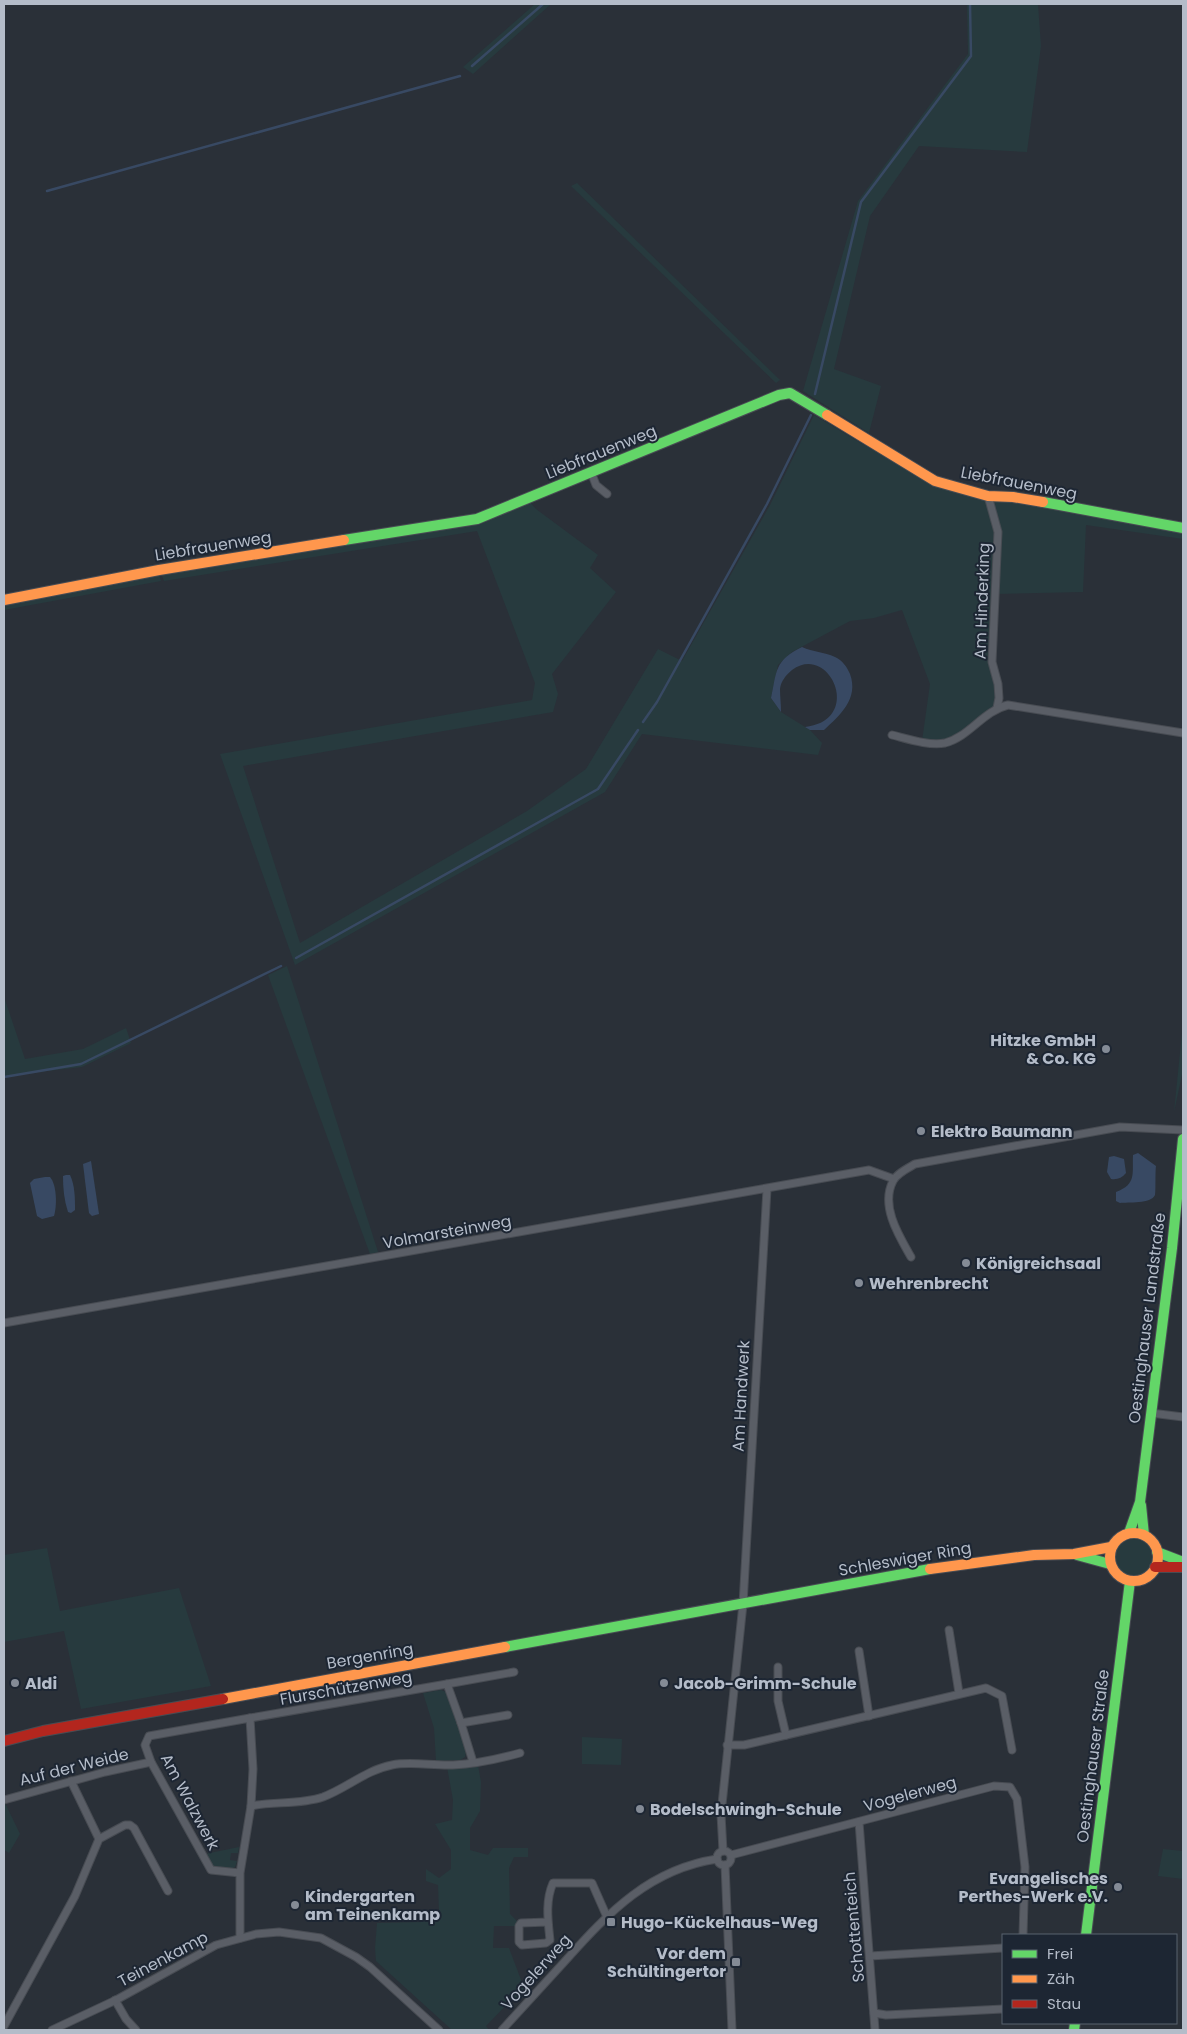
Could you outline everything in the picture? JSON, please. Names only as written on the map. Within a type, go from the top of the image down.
[{"type":"street","name":"Liebfrauenweg","points":[[4,600],[159,570],[478,519],[779,395],[790,393],[935,480],[988,496],[1013,497],[1183,528]]},
{"type":"street","points":[[591,472],[596,485],[608,494]]},
{"type":"street","name":"Am Hinderking","points":[[988,496],[998,532],[992,662],[998,684],[999,698],[996,708]]},
{"type":"street","points":[[892,735],[931,743],[944,743],[956,739],[996,708],[1008,705],[1183,733]]},
{"type":"street","points":[[911,1257],[896,1230],[888,1197],[894,1179],[915,1164],[1120,1127],[1183,1130]]},
{"type":"street","name":"Oestinghauser Landstraße","points":[[1129,1533],[1140,1502],[1172,1248],[1183,1139]]},
{"type":"street","name":"Volmarsteinweg","points":[[4,1323],[869,1170],[894,1179]]},
{"type":"street","name":"Am Handwerk","points":[[743,1604],[767,1189]]},
{"type":"street","points":[[1150,1413],[1183,1417]]},
{"type":"street","name":"Oestinghauser Landstraße","points":[[1140,1502],[1144,1535]]},
{"type":"street","points":[[1129,1533],[1144,1535],[1155,1545],[1157,1552],[1156,1567],[1145,1578],[1130,1581],[1121,1578],[1114,1572],[1110,1564],[1111,1547],[1116,1541],[1129,1533]]},
{"type":"street","name":"Schleswiger Ring","points":[[743,1604],[981,1561],[1034,1555],[1074,1554],[1111,1547]]},
{"type":"street","points":[[1157,1552],[1183,1562]]},
{"type":"street","name":"Schleswiger Ring","points":[[1074,1554],[1110,1564]]},
{"type":"street","points":[[1156,1567],[1183,1567]]},
{"type":"street","name":"Oestinghauser Straße","points":[[1086,1934],[1130,1581]]},
{"type":"street","points":[[723,1851],[721,1814],[743,1604]]},
{"type":"street","name":"Bergenring","points":[[4,1741],[62,1727],[743,1604]]},
{"type":"street","points":[[949,1630],[959,1694]]},
{"type":"street","points":[[859,1651],[869,1716]]},
{"type":"street","points":[[778,1667],[778,1701],[786,1735]]},
{"type":"street","name":"Flurschützenweg","points":[[250,1718],[514,1672]]},
{"type":"street","points":[[447,1684],[473,1762]]},
{"type":"street","points":[[727,1745],[744,1745],[986,1688],[1002,1696],[1012,1750]]},
{"type":"street","points":[[461,1723],[508,1715]]},
{"type":"street","name":"Am Walzwerk","points":[[240,1873],[211,1870],[151,1762],[146,1745],[149,1736],[250,1718],[253,1769],[251,1806],[240,1873],[240,1938]]},
{"type":"street","points":[[251,1806],[320,1798],[346,1787],[368,1773],[393,1764],[453,1765],[495,1760],[520,1754]]},
{"type":"street","name":"Auf der Weide","points":[[4,1800],[71,1781],[151,1762]]},
{"type":"street","points":[[71,1781],[100,1840]]},
{"type":"street","name":"Vogelerweg","points":[[731,1855],[994,1786],[1010,1787],[1017,1799],[1026,1867],[1023,1934]]},
{"type":"street","name":"Schottenteich","points":[[859,1822],[875,2030]]},
{"type":"street","points":[[4,2026],[75,1896],[100,1840],[125,1825],[134,1828],[168,1891]]},
{"type":"street","points":[[723,1851],[731,1855],[729,1863],[725,1865],[720,1864],[717,1859],[718,1854],[723,1851]]},
{"type":"street","name":"Vogelerweg","points":[[502,2030],[606,1916],[655,1879],[701,1861],[717,1859]]},
{"type":"street","points":[[725,1865],[732,2030]]},
{"type":"street","points":[[548,1922],[521,1923],[518,1926],[519,1942],[522,1945],[546,1943],[550,1940],[548,1894],[554,1883],[592,1883],[606,1916]]},
{"type":"street","name":"Teinenkamp","points":[[52,2030],[115,2000],[216,1945],[256,1934],[279,1932],[321,1938],[367,1964],[440,2030]]},
{"type":"street","points":[[870,1956],[1002,1948]]},
{"type":"street","points":[[115,2000],[126,2019],[136,2030]]},
{"type":"street","points":[[874,2013],[886,2015],[1002,2009]]},
{"type":"green space","points":[[535,4],[551,4],[473,74],[463,67]]},
{"type":"green space","points":[[967,4],[1038,4],[1041,46],[1027,152],[919,146],[870,216],[834,369],[881,386],[869,433],[803,391],[858,201],[968,54]]},
{"type":"green space","points":[[577,183],[780,380],[776,383],[571,186]]},
{"type":"green space","points":[[814,415],[935,483],[987,497],[997,533],[991,663],[997,684],[996,708],[956,738],[944,742],[922,741],[930,684],[902,610],[874,618],[850,621],[792,652],[778,665],[771,698],[781,712],[810,730],[822,743],[818,755],[642,734],[605,792],[295,965],[220,754],[532,700],[535,683],[477,531],[164,581],[160,571],[478,520],[528,500],[536,509],[598,555],[590,568],[616,592],[552,674],[558,694],[553,712],[243,766],[300,943],[527,811],[586,769],[658,649],[682,661],[770,505]]},
{"type":"green space","points":[[990,497],[1183,530],[1183,539],[1086,525],[1083,592],[996,594],[1000,532]]},
{"type":"green space","points":[[158,571],[161,581],[4,610],[4,601]]},
{"type":"green space","points":[[287,966],[378,1252],[370,1254],[268,975]]},
{"type":"green space","points":[[4,997],[25,1059],[83,1049],[126,1028],[131,1043],[82,1067],[4,1076]]},
{"type":"green space","points":[[1183,1023],[1183,1070],[1174,1112]]},
{"type":"green space","points":[[1134,1539],[1147,1545],[1153,1558],[1147,1571],[1134,1577],[1121,1571],[1115,1558],[1121,1545]]},
{"type":"green space","points":[[47,1548],[60,1611],[179,1588],[211,1686],[81,1709],[64,1631],[4,1642],[4,1555]]},
{"type":"green space","points":[[441,1690],[449,1696],[466,1752],[465,1757],[460,1760],[436,1761],[434,1728],[423,1693]]},
{"type":"green space","points":[[582,1737],[622,1739],[621,1765],[582,1764]]},
{"type":"green space","points":[[478,1765],[481,1782],[480,1811],[470,1828],[470,1850],[488,1855],[493,1848],[528,1848],[528,1857],[514,1857],[509,1868],[510,1914],[517,1921],[517,1926],[494,1926],[493,1948],[509,1948],[526,1993],[519,2002],[514,1997],[486,2026],[489,2030],[452,2030],[376,1961],[377,1923],[421,1922],[439,1912],[438,1885],[426,1881],[426,1869],[439,1878],[451,1869],[451,1850],[435,1824],[452,1820],[453,1800],[447,1767]]},
{"type":"green space","points":[[5,1803],[20,1834],[9,1853],[4,1850]]},
{"type":"green space","points":[[239,1847],[238,1853],[231,1853],[230,1860],[237,1861],[235,1867],[231,1869],[212,1866],[205,1854]]},
{"type":"green space","points":[[1163,1849],[1183,1851],[1183,1879],[1158,1876]]},
{"type":"water","points":[[802,647],[835,657],[844,664],[850,674],[852,691],[850,699],[842,712],[824,730],[810,730],[805,727],[823,721],[833,711],[837,699],[835,685],[828,674],[818,666],[806,664],[792,670],[786,676],[781,683],[780,689],[781,712],[771,698],[776,674],[781,662]]},
{"type":"water","points":[[1138,1153],[1156,1166],[1155,1195],[1149,1200],[1120,1203],[1116,1201],[1116,1192],[1123,1189],[1130,1182],[1133,1173],[1133,1155]]},
{"type":"water","points":[[1114,1156],[1124,1159],[1126,1173],[1119,1178],[1111,1179],[1107,1172],[1109,1157]]},
{"type":"water","points":[[91,1161],[99,1214],[92,1216],[89,1213],[83,1164]]},
{"type":"water","points":[[70,1175],[74,1188],[75,1210],[71,1213],[68,1212],[64,1194],[63,1176]]},
{"type":"water","points":[[50,1177],[54,1185],[56,1207],[54,1216],[42,1219],[37,1216],[30,1183],[34,1179]]},
{"type":"waterway","points":[[472,66],[543,4]]},
{"type":"waterway","points":[[815,394],[861,202],[971,56],[970,4]]},
{"type":"waterway","points":[[47,191],[460,76]]},
{"type":"waterway","points":[[643,722],[657,702],[767,504],[811,415]]},
{"type":"waterway","points":[[296,958],[598,789],[638,730]]},
{"type":"waterway","points":[[4,1077],[81,1064],[281,966]]},
{"type":"traffic: fast","points":[[344,540],[477,519],[779,395],[790,393],[827,415]]},
{"type":"traffic: fast","points":[[1043,502],[1183,528]]},
{"type":"traffic: fast","points":[[1129,1533],[1140,1502],[1172,1248],[1183,1139]]},
{"type":"traffic: fast","points":[[1141,1505],[1144,1535]]},
{"type":"traffic: fast","points":[[1157,1552],[1183,1562]]},
{"type":"traffic: fast","points":[[1077,1555],[1110,1564]]},
{"type":"traffic: fast","points":[[505,1647],[930,1569]]},
{"type":"traffic: fast","points":[[1086,1934],[1130,1581]]},
{"type":"traffic: fast","points":[[1074,2030],[1075,2024]]},
{"type":"traffic: slow","points":[[827,415],[935,481],[988,496],[1013,497],[1043,502]]},
{"type":"traffic: slow","points":[[4,600],[159,570],[344,540]]},
{"type":"traffic: slow","points":[[1134,1533],[1143,1535],[1151,1540],[1156,1548],[1158,1557],[1156,1566],[1151,1574],[1143,1579],[1134,1581],[1125,1579],[1117,1574],[1112,1566],[1110,1557],[1112,1548],[1117,1540],[1125,1535],[1134,1533]]},
{"type":"traffic: slow","points":[[930,1569],[1034,1555],[1074,1554],[1111,1547]]},
{"type":"traffic: slow","points":[[223,1699],[505,1647]]},
{"type":"traffic: jam","points":[[1155,1567],[1183,1567]]},
{"type":"traffic: jam","points":[[4,1741],[43,1731],[223,1699]]},
{"type":"place","name":"Hitzke GmbH & Co. KG","points":[[1106,1049]]},
{"type":"place","name":"Elektro Baumann","points":[[921,1131]]},
{"type":"place","name":"Königreichsaal","points":[[966,1263]]},
{"type":"place","name":"Wehrenbrecht","points":[[859,1283]]},
{"type":"place","name":"Aldi","points":[[15,1683]]},
{"type":"place","name":"Jacob-Grimm-Schule","points":[[664,1683]]},
{"type":"place","name":"Bodelschwingh-Schule","points":[[640,1809]]},
{"type":"place","name":"Evangelisches Perthes-Werk e.V.","points":[[1118,1887]]},
{"type":"place","name":"Kindergarten am Teinenkamp","points":[[295,1905]]},
{"type":"place","name":"Hugo-Kückelhaus-Weg","points":[[611,1922]]},
{"type":"place","name":"Vor dem Schültingertor","points":[[736,1962]]}]
